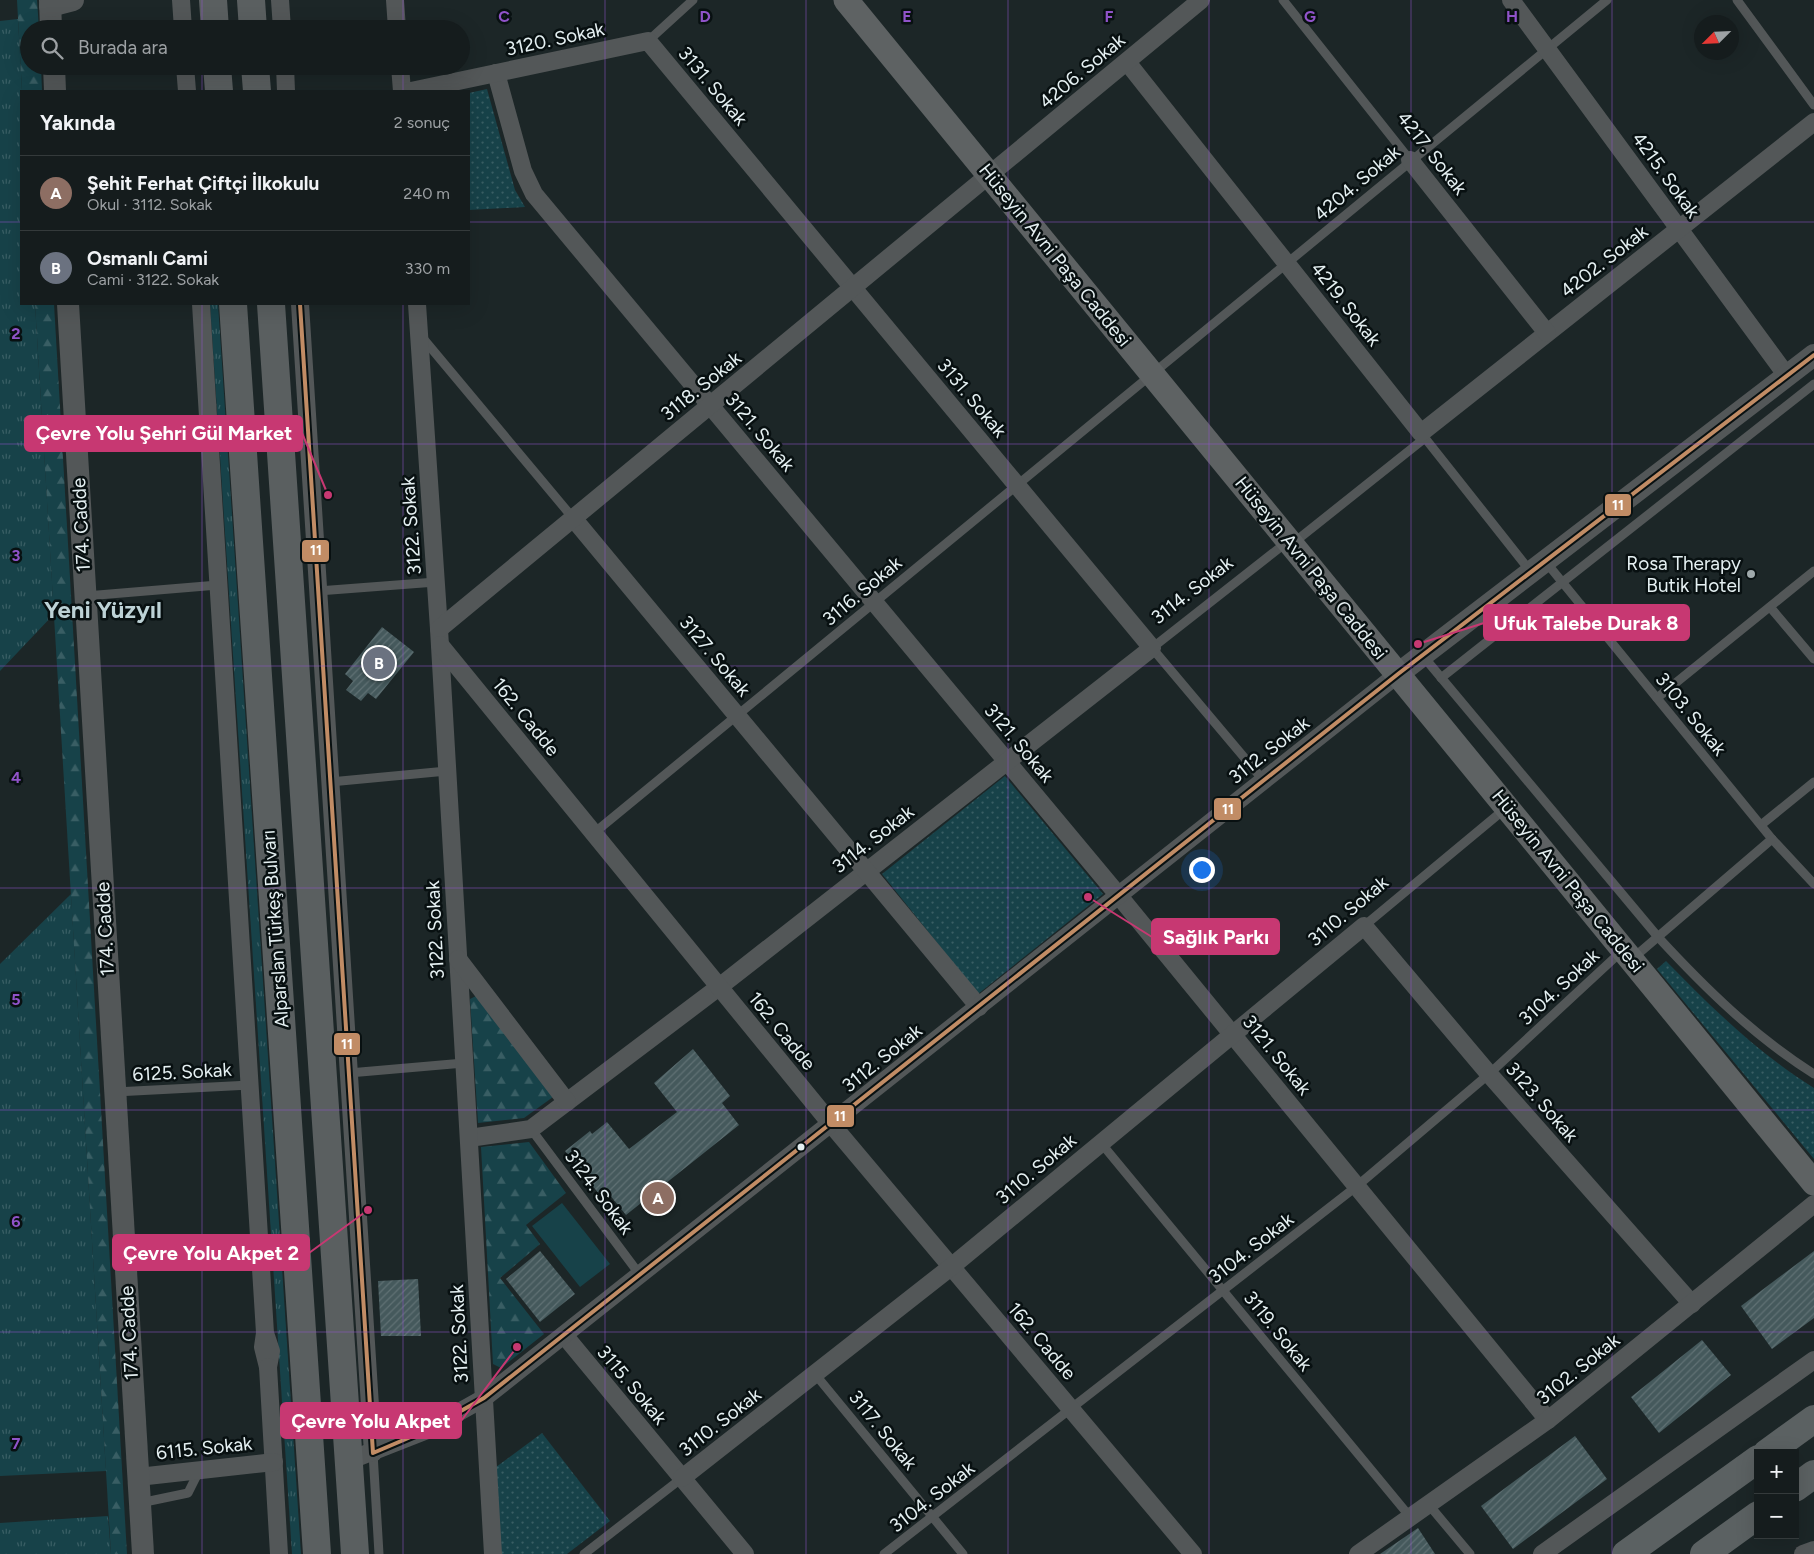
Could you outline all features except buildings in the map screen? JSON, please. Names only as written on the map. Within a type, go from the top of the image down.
[{"type":"highway","points":[[213,0],[214,20]]},
{"type":"highway","points":[[251,0],[252,20]]},
{"type":"highway","points":[[218,75],[219,90]]},
{"type":"highway","points":[[256,75],[257,90]]},
{"type":"highway","name":"Alparslan Türkeş Bulvarı","points":[[233,305],[317,1554]]},
{"type":"highway","name":"Alparslan Türkeş Bulvarı","points":[[271,305],[361,1457],[355,1554]]},
{"type":"main road","name":"Hüseyin Avni Paşa Caddesi","points":[[846,0],[1814,1183]]},
{"type":"main road","points":[[1773,1449],[1814,1419]]},
{"type":"main road","points":[[1626,1554],[1754,1462]]},
{"type":"main road","points":[[1799,1485],[1814,1474]]},
{"type":"main road","points":[[1704,1554],[1754,1518]]},
{"type":"street","points":[[51,20],[50,3],[73,0]]},
{"type":"street","points":[[181,0],[182,20]]},
{"type":"street","points":[[280,0],[281,20]]},
{"type":"street","points":[[396,0],[397,20]]},
{"type":"street","name":"4206. Sokak","points":[[990,175],[1201,0]]},
{"type":"street","name":"4215. Sokak","points":[[1511,0],[1679,229],[1807,375]]},
{"type":"street","name":"3120. Sokak","points":[[416,90],[648,41]]},
{"type":"street","name":"3131. Sokak","points":[[648,41],[1152,648]]},
{"type":"street","name":"4219. Sokak","points":[[1127,62],[1423,435]]},
{"type":"street","name":"3121. Sokak","points":[[496,73],[523,171],[534,194],[1119,896],[1548,1420]]},
{"type":"street","points":[[54,75],[55,90]]},
{"type":"street","points":[[186,75],[187,90]]},
{"type":"street","points":[[285,75],[286,90]]},
{"type":"street","points":[[401,75],[402,90]]},
{"type":"street","name":"4202. Sokak","points":[[1423,435],[1547,333],[1814,122]]},
{"type":"street","name":"4217. Sokak","points":[[1410,160],[1547,333]]},
{"type":"street","name":"3118. Sokak","points":[[440,637],[573,518],[990,175]]},
{"type":"street","name":"174. Cadde","points":[[68,305],[143,1554]]},
{"type":"street","points":[[201,305],[266,1333],[263,1347],[268,1367],[280,1554]]},
{"type":"street","points":[[300,305],[349,1073],[361,1457]]},
{"type":"street","name":"3122. Sokak","points":[[416,305],[440,637],[493,1554]]},
{"type":"street","points":[[1398,674],[1538,567],[1807,375]]},
{"type":"street","name":"3127. Sokak","points":[[573,518],[979,1008]]},
{"type":"street","name":"162. Cadde","points":[[440,637],[594,834],[719,987],[951,1267],[1193,1554]]},
{"type":"street","name":"3114. Sokak","points":[[468,1138],[531,1129],[719,987],[1152,648]]},
{"type":"street","name":"3112. Sokak","points":[[361,1457],[427,1430],[484,1398],[979,1008],[1398,674]]},
{"type":"street","name":"3110. Sokak","points":[[682,1478],[951,1267],[1364,926]]},
{"type":"street","name":"3123. Sokak","points":[[1364,926],[1489,1074],[1692,1304]]},
{"type":"street","points":[[458,960],[567,1102]]},
{"type":"street","name":"3102. Sokak","points":[[1358,1554],[1548,1420],[1814,1204]]},
{"type":"street","name":"3115. Sokak","points":[[564,1335],[745,1554]]},
{"type":"street","points":[[1542,1554],[1814,1360]]},
{"type":"street","name":"6115. Sokak","points":[[138,1477],[274,1462]]},
{"type":"street","points":[[1802,1554],[1814,1550]]},
{"type":"lane","points":[[648,41],[693,0]]},
{"type":"lane","name":"4217. Sokak","points":[[1283,0],[1410,160]]},
{"type":"lane","name":"4204. Sokak","points":[[1152,373],[1546,48],[1607,0]]},
{"type":"lane","points":[[1737,0],[1814,105]]},
{"type":"lane","name":"3127. Sokak","points":[[418,332],[573,518]]},
{"type":"lane","name":"3116. Sokak","points":[[594,834],[1152,373]]},
{"type":"lane","points":[[1441,678],[1562,582],[1807,375]]},
{"type":"lane","name":"4202. Sokak","points":[[1290,543],[1423,435]]},
{"type":"lane","name":"4219. Sokak","points":[[1423,435],[1538,567]]},
{"type":"lane","name":"3114. Sokak","points":[[1152,648],[1290,543]]},
{"type":"lane","name":"3103. Sokak","points":[[1538,567],[1562,582],[1772,839],[1814,884]]},
{"type":"lane","points":[[1657,698],[1814,571]]},
{"type":"lane","points":[[318,591],[436,582]]},
{"type":"lane","points":[[85,596],[218,585]]},
{"type":"lane","points":[[1770,607],[1814,658]]},
{"type":"lane","name":"3131. Sokak","points":[[1152,648],[1264,781]]},
{"type":"lane","points":[[1423,656],[1658,937],[1698,981],[1761,1038],[1814,1074]]},
{"type":"lane","points":[[330,782],[447,772]]},
{"type":"lane","points":[[1761,825],[1814,782]]},
{"type":"lane","name":"3110. Sokak","points":[[1364,926],[1507,808]]},
{"type":"lane","name":"3104. Sokak","points":[[884,1554],[1357,1186],[1628,955],[1658,937],[1772,839]]},
{"type":"lane","points":[[349,1073],[464,1063]]},
{"type":"lane","name":"6125. Sokak","points":[[115,1092],[250,1085]]},
{"type":"lane","name":"3124. Sokak","points":[[531,1129],[640,1275]]},
{"type":"lane","name":"3119. Sokak","points":[[1101,1143],[1410,1518]]},
{"type":"lane","name":"3117. Sokak","points":[[815,1374],[963,1554]]},
{"type":"lane","points":[[361,1457],[379,1554]]},
{"type":"lane","points":[[140,1503],[188,1493],[199,1471]]},
{"type":"lane","name":"3110. Sokak","points":[[584,1554],[682,1478]]},
{"type":"lane","points":[[1429,1505],[1470,1554]]},
{"type":"green space","points":[[17,0],[37,0],[38,20],[20,20],[20,55]]},
{"type":"green space","points":[[18,19],[22,90],[20,90],[20,305],[35,305],[54,614],[0,671],[0,21]]},
{"type":"green space","points":[[21,75],[41,75],[42,90],[22,90]]},
{"type":"green space","points":[[487,89],[515,190],[525,207],[470,210],[470,93]]},
{"type":"green space","points":[[35,305],[54,305],[127,1554],[111,1554]]},
{"type":"green space","points":[[210,305],[218,305],[301,1554],[292,1554]]},
{"type":"green space","points":[[1005,776],[1103,894],[978,994],[882,874]]},
{"type":"green space","points":[[71,894],[106,1471],[0,1476],[0,964]]},
{"type":"green space","points":[[1666,961],[1718,1013],[1755,1045],[1814,1088],[1814,1159],[1657,969]]},
{"type":"green space","points":[[476,996],[553,1097],[524,1118],[478,1123],[470,999]]},
{"type":"green space","points":[[529,1142],[566,1193],[526,1225],[540,1244],[500,1278],[544,1334],[501,1368],[493,1364],[481,1147]]},
{"type":"green space","points":[[562,1203],[610,1264],[580,1287],[532,1226]]},
{"type":"green space","points":[[542,1433],[610,1521],[567,1554],[500,1554],[496,1467]]},
{"type":"green space","points":[[108,1516],[111,1554],[0,1554],[0,1523]]},
{"type":"transit line","name":"11","points":[[300,305],[373,1453],[427,1430],[484,1398],[1398,674],[1814,355]]},
{"type":"place","name":"Çevre Yolu Şehri Gül Market","points":[[328,495]]},
{"type":"place","name":"Rosa Therapy Butik Hotel","points":[[1751,574]]},
{"type":"place","name":"Ufuk Talebe Durak 8","points":[[1418,644]]},
{"type":"place","name":"Osmanlı Cami","points":[[379,663]]},
{"type":"place","name":"Sağlık Parkı","points":[[1088,897]]},
{"type":"place","name":"Şehit Ferhat Çiftçi İlkokulu","points":[[658,1198]]},
{"type":"place","name":"Çevre Yolu Akpet 2","points":[[368,1210]]},
{"type":"place","name":"Çevre Yolu Akpet","points":[[517,1347]]},
{"type":"district","name":"Yeni Yüzyıl","points":[[103,609]]}]
